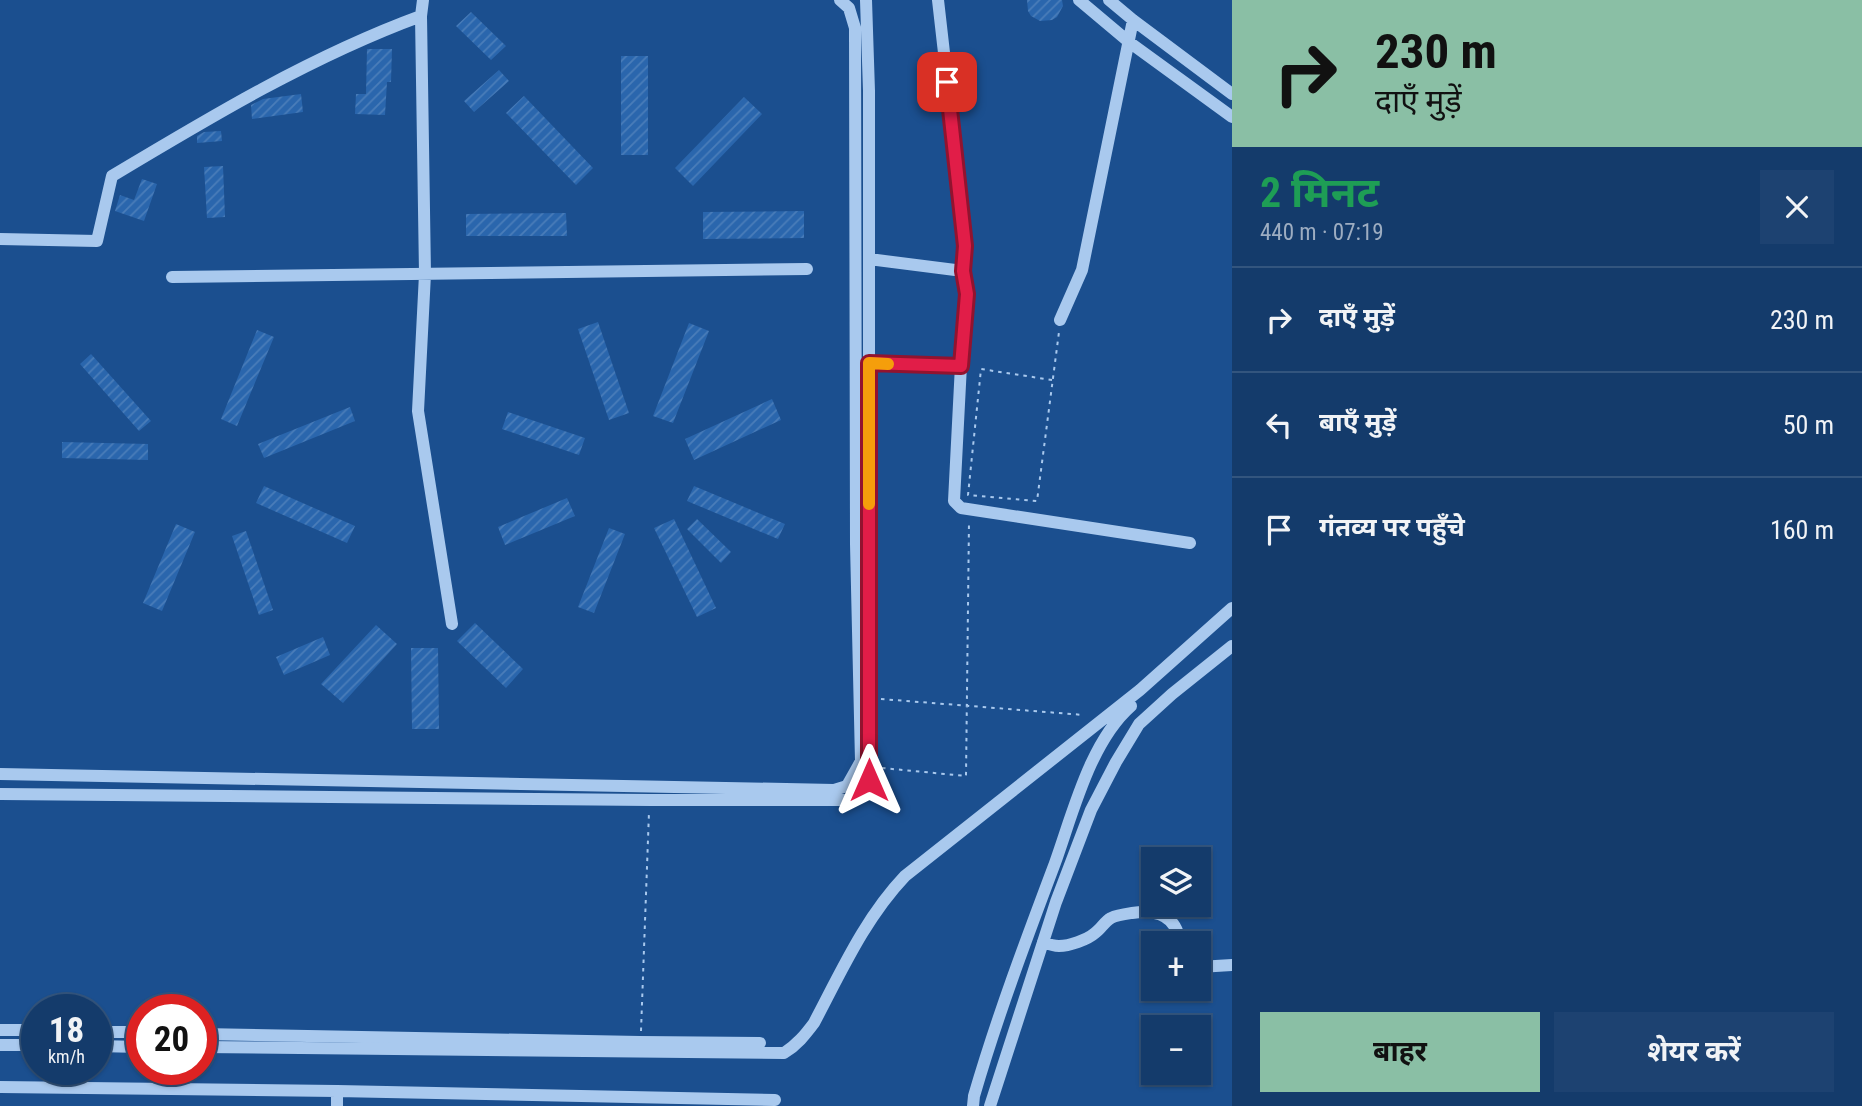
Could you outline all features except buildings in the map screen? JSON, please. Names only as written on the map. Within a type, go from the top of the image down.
[{"type":"street","points":[[423,0],[421,16],[425,274],[418,411],[452,624]]},
{"type":"street","points":[[0,774],[834,790],[847,786],[861,761],[856,544],[855,27],[849,8],[840,0]]},
{"type":"street","points":[[0,794],[853,800],[862,793],[869,780],[869,91],[866,0]]},
{"type":"street","points":[[938,0],[965,246],[963,271],[967,294],[954,501],[961,508],[969,510],[1190,542]]},
{"type":"street","points":[[1079,0],[1129,42],[1232,117]]},
{"type":"street","points":[[1109,0],[1232,94]]},
{"type":"street","points":[[0,239],[97,241],[112,176],[261,89],[383,30],[421,16]]},
{"type":"street","points":[[1060,320],[1082,270],[1133,20]]},
{"type":"street","points":[[869,259],[963,271]]},
{"type":"street","points":[[172,277],[807,269]]},
{"type":"street","points":[[869,363],[961,366]]},
{"type":"street","points":[[217,1047],[784,1053],[804,1038],[869,921],[905,876],[1140,690],[1232,608]]},
{"type":"street","points":[[973,1106],[993,1031],[1021,952],[1079,792],[1107,734],[1124,713],[1232,617]]},
{"type":"street","points":[[990,1106],[1036,960],[1091,810],[1139,724],[1232,646]]},
{"type":"street","points":[[1043,942],[1064,946],[1094,935],[1107,921],[1117,916],[1137,912],[1162,914],[1177,931]]},
{"type":"street","points":[[1211,966],[1232,965]]},
{"type":"street","points":[[0,1030],[21,1030]]},
{"type":"street","points":[[217,1034],[760,1043]]},
{"type":"street","points":[[0,1045],[21,1045]]},
{"type":"street","points":[[0,1087],[337,1091],[444,1100],[775,1100]]},
{"type":"street","points":[[337,1091],[337,1106]]},
{"type":"path","points":[[1052,380],[981,369],[968,495],[1037,501],[1060,320]]},
{"type":"path","points":[[882,768],[966,776],[969,510]]},
{"type":"path","points":[[869,698],[1084,715]]},
{"type":"path","points":[[640,1042],[650,800]]},
{"type":"slow traffic","points":[[869,504],[869,363],[888,364]]},
{"type":"route","points":[[869,780],[869,363],[961,366],[967,294],[963,271],[965,246],[947,82]]}]
